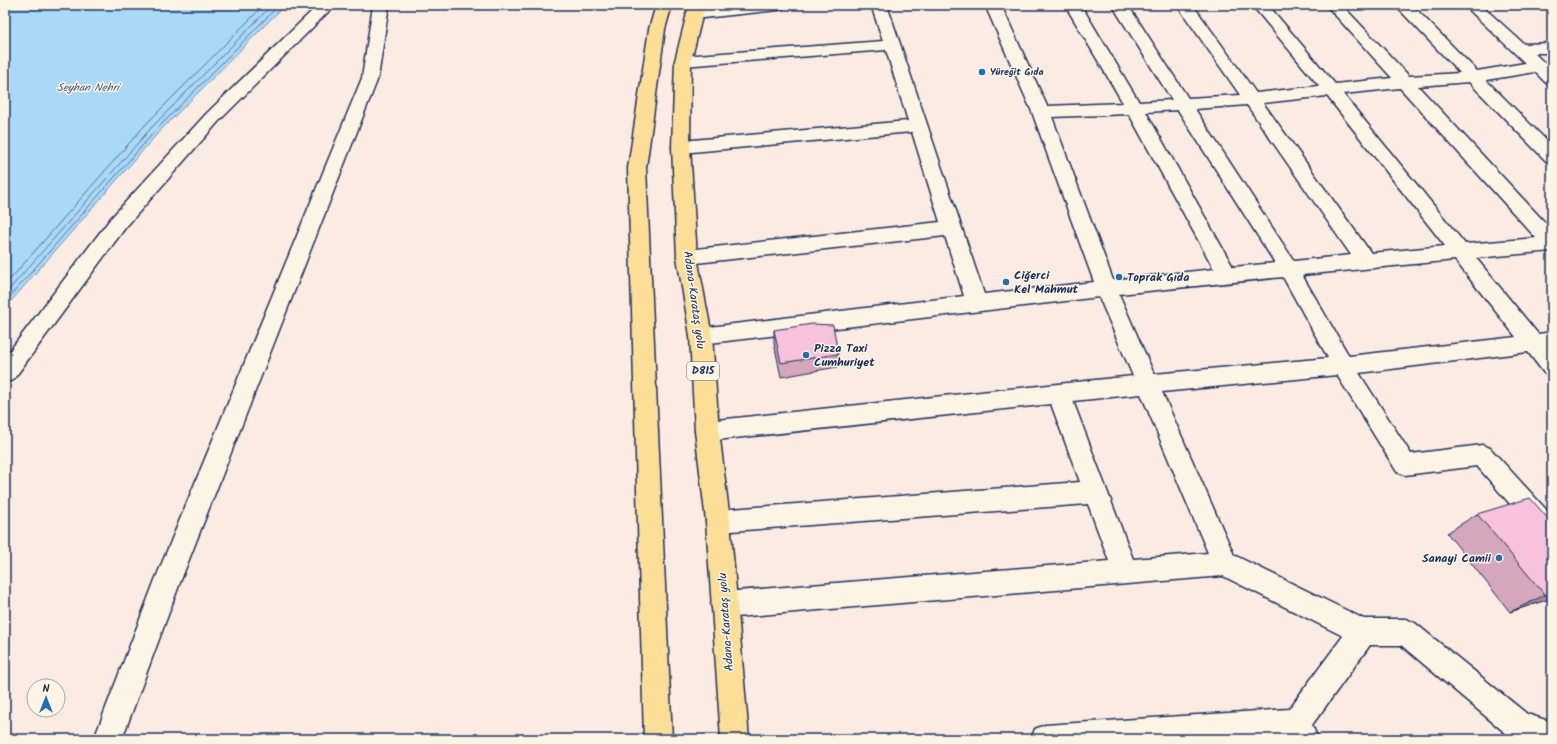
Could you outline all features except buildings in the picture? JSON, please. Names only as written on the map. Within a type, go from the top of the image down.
[{"type":"main road","points":[[658,739],[637,168],[657,29],[664,5]]},
{"type":"main road","name":"Adana-Karataş yolu","points":[[696,9],[683,61],[681,147],[687,257],[701,336],[707,431],[718,521],[735,739]]},
{"type":"street","points":[[5,374],[118,223],[213,118],[327,5]]},
{"type":"street","points":[[108,739],[168,580],[370,78],[381,5]]},
{"type":"street","points":[[696,9],[778,5]]},
{"type":"street","points":[[879,5],[920,126],[976,302]]},
{"type":"street","points":[[993,5],[1041,112],[1106,288],[1225,564]]},
{"type":"street","points":[[1073,5],[1134,107],[1228,276]]},
{"type":"street","points":[[1120,5],[1289,269],[1343,366],[1405,465],[1482,455],[1552,534]]},
{"type":"street","points":[[1185,5],[1367,262]]},
{"type":"street","points":[[1260,5],[1331,90],[1460,252],[1542,342],[1552,367]]},
{"type":"street","points":[[1334,5],[1552,244]]},
{"type":"street","points":[[1403,5],[1552,157]]},
{"type":"street","points":[[1472,5],[1552,79]]},
{"type":"street","points":[[683,61],[893,45]]},
{"type":"street","points":[[1520,49],[1552,48]]},
{"type":"street","points":[[1041,112],[1252,99],[1404,82],[1474,77],[1539,66]]},
{"type":"street","points":[[681,147],[920,126]]},
{"type":"street","points":[[687,257],[952,228]]},
{"type":"street","points":[[701,336],[976,302],[1289,269],[1552,244]]},
{"type":"street","points":[[707,431],[1148,384],[1343,366],[1542,342]]},
{"type":"street","points":[[1059,394],[1125,571]]},
{"type":"street","points":[[718,521],[1096,492]]},
{"type":"street","points":[[724,606],[1125,571],[1225,564],[1363,632],[1406,632],[1519,726],[1552,736]]},
{"type":"street","points":[[1045,739],[1300,731],[1363,632]]},
{"type":"water","name":"Seyhan Nehri","points":[[5,5],[285,5],[158,133],[5,308]]},
{"type":"place","name":"Yüreğit Gıda","points":[[982,72]]},
{"type":"place","name":"Toprak Gıda","points":[[1119,277]]},
{"type":"place","name":"Ciğerci Kel Mahmut","points":[[1006,282]]},
{"type":"place","name":"Pizza Taxi Cumhuriyet","points":[[806,355]]},
{"type":"place","name":"Sanayi Camii","points":[[1499,558]]}]
